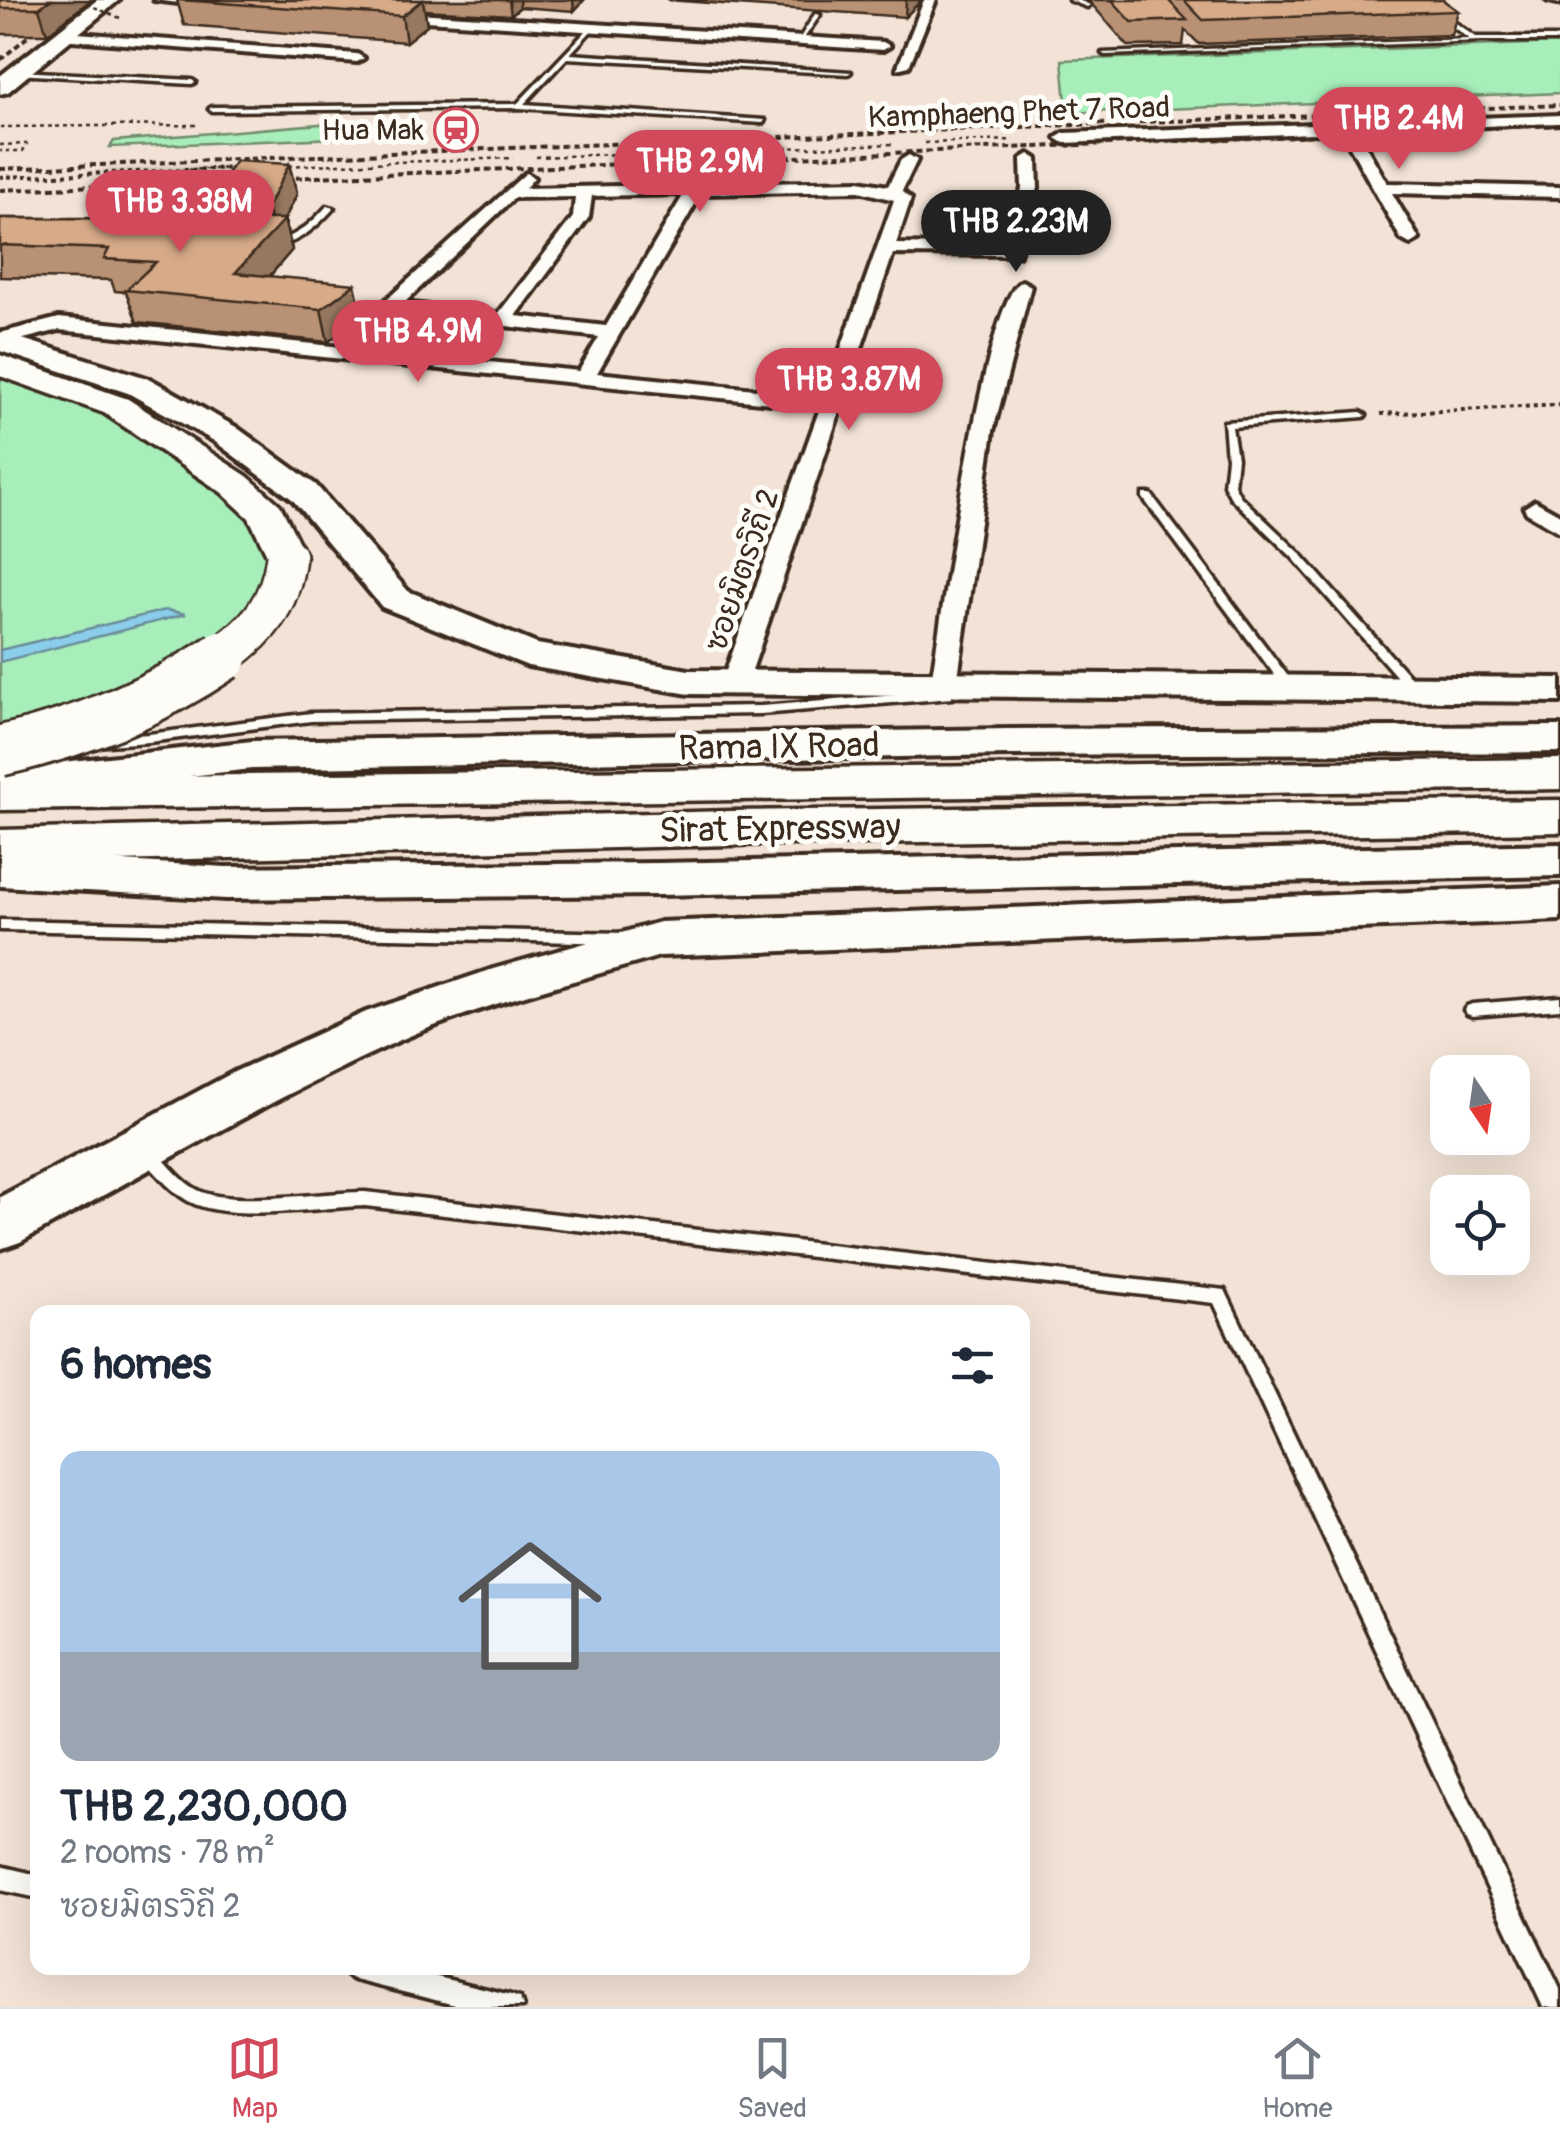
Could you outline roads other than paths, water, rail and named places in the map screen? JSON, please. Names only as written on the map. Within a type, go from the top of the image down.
[{"type":"highway","points":[[0,364],[116,406],[220,474],[266,513],[286,557],[279,595],[250,632],[193,680],[94,722],[0,748]]},
{"type":"highway","name":"Sirat Expressway","points":[[0,794],[1560,774]]},
{"type":"highway","name":"Sirat Expressway","points":[[0,848],[731,828],[1560,816]]},
{"type":"main road","points":[[9,69],[64,36],[99,6]]},
{"type":"main road","points":[[0,87],[9,69],[99,6]]},
{"type":"main road","points":[[0,340],[139,386],[226,434],[304,492],[396,599],[528,654],[689,682],[1560,690]]},
{"type":"main road","name":"Rama IX Road","points":[[0,783],[252,755],[1009,742],[1560,739]]},
{"type":"main road","points":[[0,870],[226,883],[659,880],[1560,860]]},
{"type":"main road","points":[[0,1225],[254,1087],[384,1026],[510,982],[660,939],[1560,903]]},
{"type":"street","points":[[160,0],[238,5]]},
{"type":"street","points":[[902,66],[930,0]]},
{"type":"street","points":[[376,14],[883,46]]},
{"type":"street","points":[[64,36],[357,58]]},
{"type":"street","name":"Kamphaeng Phet 7 Road","points":[[1064,138],[1560,119]]},
{"type":"street","points":[[1348,127],[1410,239]]},
{"type":"street","points":[[886,248],[1013,251],[1030,188],[1028,158]]},
{"type":"street","name":"ซอยมิตรวิถี 2","points":[[735,682],[903,199],[896,193],[909,160]]},
{"type":"street","points":[[347,353],[510,193],[530,162]]},
{"type":"street","points":[[510,193],[584,191],[658,182],[694,192],[858,186],[896,193]]},
{"type":"street","points":[[1381,188],[1560,192]]},
{"type":"street","points":[[503,320],[581,217],[584,191]]},
{"type":"street","points":[[584,377],[608,332],[677,227],[694,192]]},
{"type":"street","points":[[490,212],[505,224]]},
{"type":"street","points":[[452,248],[484,242]]},
{"type":"street","points":[[944,684],[1005,330],[1022,286]]},
{"type":"street","points":[[390,307],[608,332]]},
{"type":"street","points":[[0,340],[60,324],[832,403]]},
{"type":"street","points":[[1536,508],[1560,525]]},
{"type":"lane","points":[[1072,0],[1087,6]]},
{"type":"lane","points":[[1420,0],[1479,40]]},
{"type":"lane","points":[[1550,0],[1560,2]]},
{"type":"lane","points":[[800,40],[817,15]]},
{"type":"lane","points":[[520,106],[592,28]]},
{"type":"lane","points":[[1184,37],[1196,50]]},
{"type":"lane","points":[[1106,53],[1560,39]]},
{"type":"lane","points":[[564,56],[848,72]]},
{"type":"lane","points":[[9,69],[192,82]]},
{"type":"lane","points":[[212,109],[520,106],[764,121]]},
{"type":"lane","points":[[258,245],[288,242],[315,225],[330,208]]},
{"type":"lane","points":[[1360,415],[1226,424],[1232,458],[1229,485],[1236,498],[1296,554],[1414,689]]},
{"type":"lane","points":[[1146,496],[1292,690]]},
{"type":"lane","points":[[0,748],[170,738],[311,717],[761,710],[1062,686]]},
{"type":"lane","points":[[0,926],[660,939]]},
{"type":"lane","points":[[1472,1010],[1560,1003]]},
{"type":"lane","points":[[142,1147],[197,1198],[237,1204],[322,1198],[365,1200],[1219,1296],[1556,2007]]},
{"type":"lane","points":[[0,1878],[30,1885]]},
{"type":"lane","points":[[383,1975],[511,2007]]},
{"type":"water","points":[[166,610],[186,614],[0,662],[0,650]]},
{"type":"railway","points":[[0,60],[71,0]]},
{"type":"railway","points":[[0,169],[1560,105]]},
{"type":"railway","points":[[266,179],[1560,125]]},
{"type":"railway","points":[[0,190],[151,184]]},
{"type":"place","name":"Hua Mak","points":[[456,130]]}]
